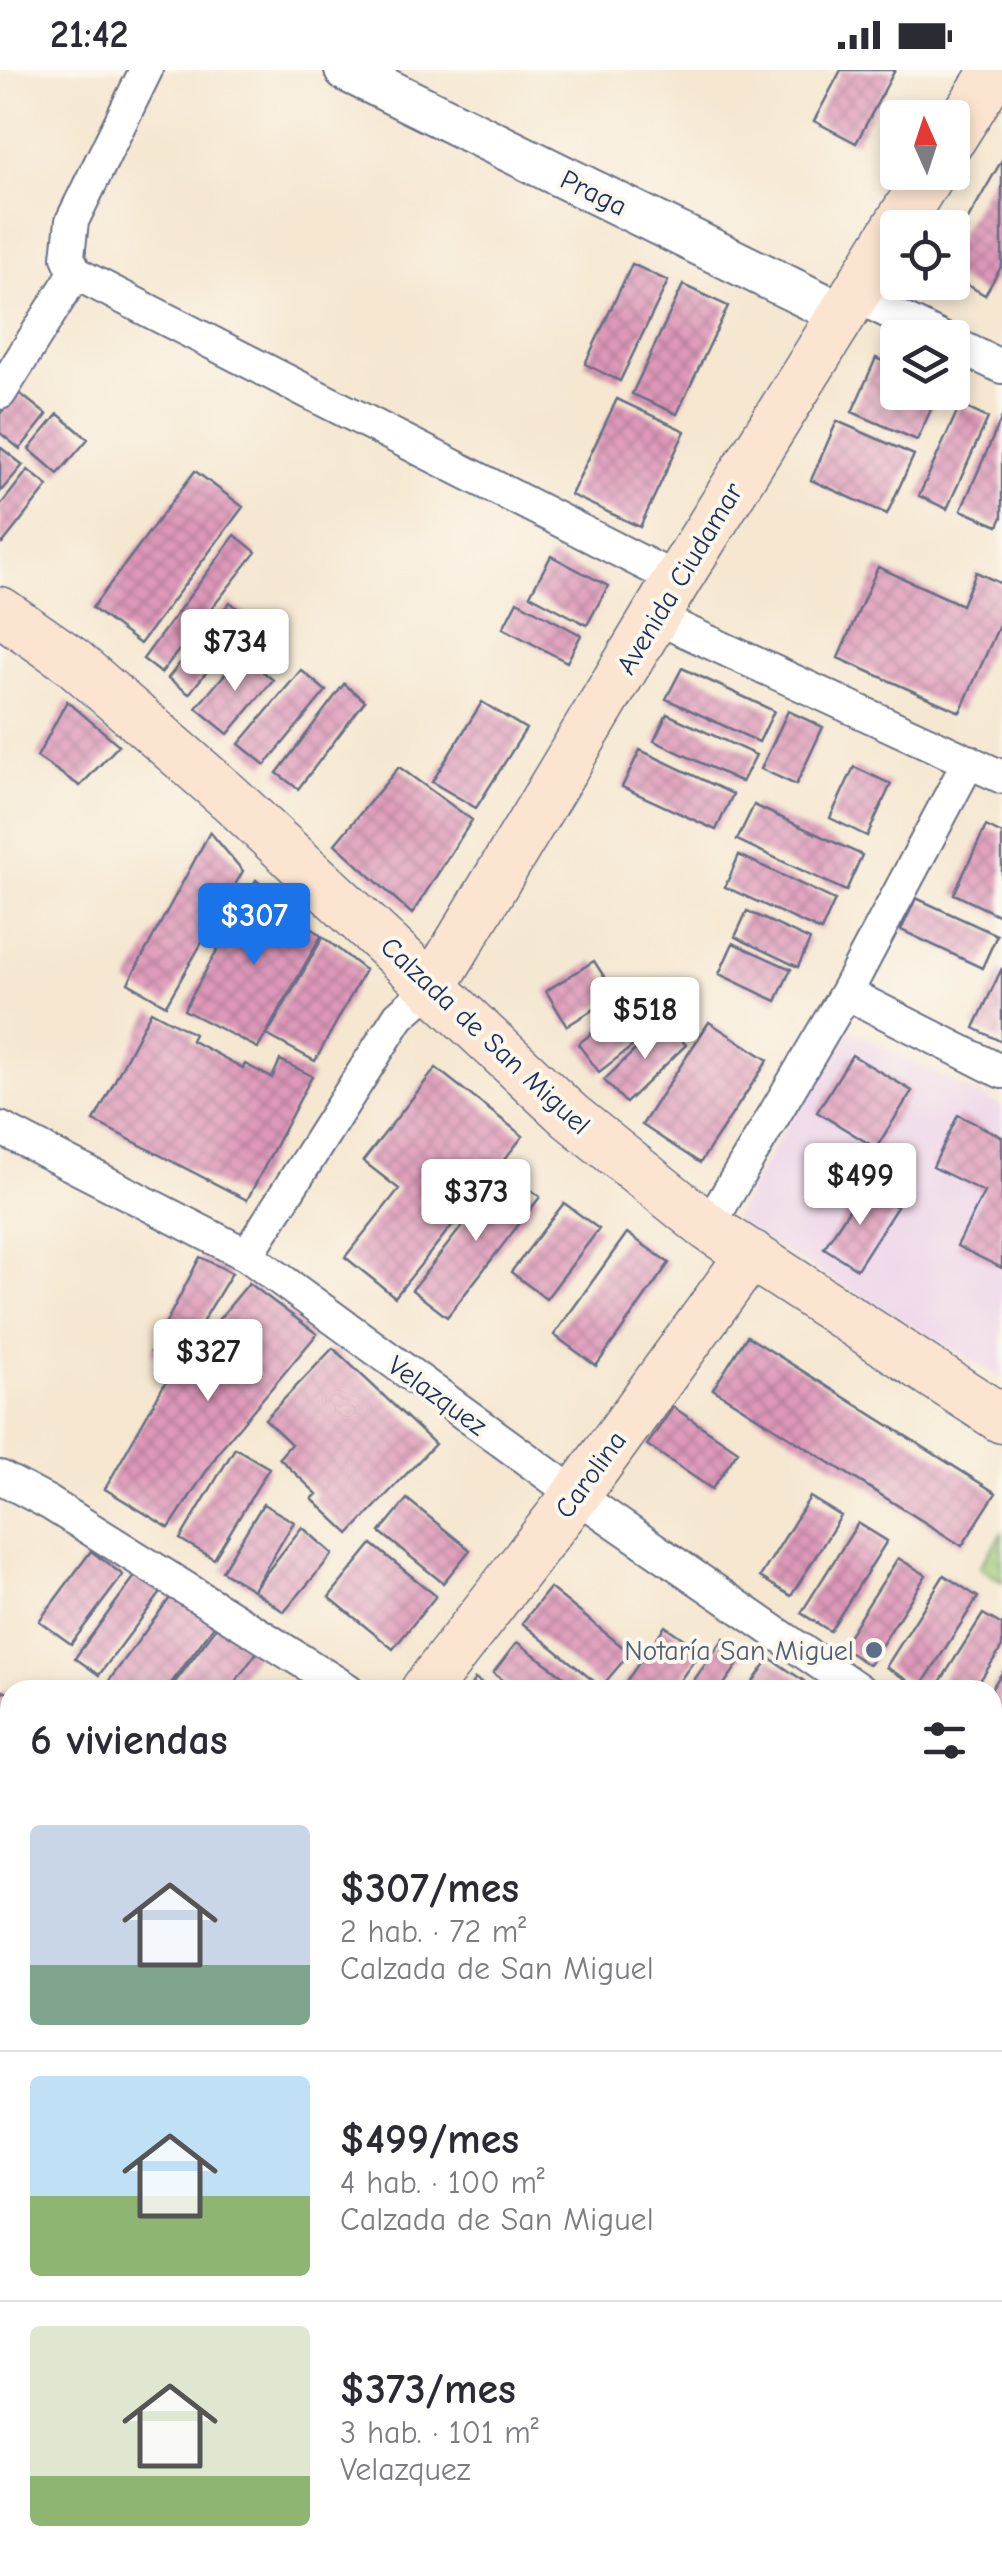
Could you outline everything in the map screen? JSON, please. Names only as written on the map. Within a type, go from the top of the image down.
[{"type":"main road","points":[[970,110],[995,70]]},
{"type":"main road","name":"Avenida Ciudamar","points":[[433,986],[666,598],[920,190]]},
{"type":"main road","name":"Calzada de San Miguel","points":[[0,611],[72,661],[216,785],[570,1116],[708,1228],[1002,1419]]},
{"type":"main road","name":"Carolina","points":[[432,1680],[576,1495],[751,1254]]},
{"type":"street","points":[[146,70],[72,221],[68,256],[75,273],[666,598],[1002,777]]},
{"type":"street","name":"Praga","points":[[346,70],[848,304]]},
{"type":"street","points":[[0,394],[75,273]]},
{"type":"street","points":[[848,304],[892,320]]},
{"type":"street","points":[[970,352],[1002,367]]},
{"type":"street","points":[[708,1228],[846,993],[968,761]]},
{"type":"street","points":[[247,1255],[399,1016],[433,986]]},
{"type":"street","points":[[846,993],[1002,1072]]},
{"type":"street","name":"Velazquez","points":[[0,1128],[247,1255],[576,1495],[844,1680]]},
{"type":"street","points":[[0,1478],[49,1503],[332,1680]]},
{"type":"shaded area","points":[[844,1028],[1002,1107],[1002,1378],[732,1221]]},
{"type":"green space","points":[[1002,1533],[1002,1582],[980,1567]]},
{"type":"building","points":[[841,70],[895,70],[856,143],[814,121]]},
{"type":"building","points":[[1002,160],[1002,265],[985,295],[970,286],[970,216]]},
{"type":"building","points":[[632,264],[668,281],[620,381],[585,364]]},
{"type":"building","points":[[683,285],[728,306],[677,414],[632,394]]},
{"type":"building","points":[[876,358],[880,360],[880,410],[931,410],[917,440],[852,412]]},
{"type":"building","points":[[18,392],[47,415],[20,449],[0,433],[0,414]]},
{"type":"building","points":[[617,399],[685,431],[640,527],[571,495]]},
{"type":"building","points":[[958,410],[970,410],[988,418],[947,509],[919,496]]},
{"type":"building","points":[[58,414],[88,439],[58,474],[29,449]]},
{"type":"building","points":[[1002,417],[1002,517],[998,526],[961,510]]},
{"type":"building","points":[[837,421],[914,455],[887,514],[811,480]]},
{"type":"building","points":[[0,447],[23,465],[0,492]]},
{"type":"building","points":[[28,470],[48,486],[2,544],[0,506]]},
{"type":"building","points":[[195,471],[243,507],[140,644],[92,608]]},
{"type":"building","points":[[235,535],[256,552],[161,673],[143,659]]},
{"type":"building","points":[[551,556],[608,586],[587,625],[530,595]]},
{"type":"building","points":[[878,567],[962,605],[976,572],[1002,584],[1002,619],[960,712],[838,658]]},
{"type":"building","points":[[517,601],[581,635],[567,662],[503,628]]},
{"type":"building","points":[[230,602],[249,618],[189,694],[168,678]]},
{"type":"building","points":[[242,654],[273,680],[228,734],[196,708]]},
{"type":"building","points":[[682,668],[774,711],[759,742],[666,699]]},
{"type":"building","points":[[301,670],[326,691],[265,765],[239,744]]},
{"type":"building","points":[[344,684],[365,701],[298,789],[277,773]]},
{"type":"building","points":[[67,701],[119,745],[80,786],[37,757]]},
{"type":"building","points":[[482,702],[526,729],[476,808],[432,782]]},
{"type":"building","points":[[788,711],[823,727],[796,785],[761,769]]},
{"type":"building","points":[[667,714],[756,755],[742,782],[654,741]]},
{"type":"building","points":[[640,750],[733,794],[716,830],[622,787]]},
{"type":"building","points":[[399,767],[472,820],[412,914],[335,844]]},
{"type":"building","points":[[854,767],[891,784],[867,836],[830,818]]},
{"type":"building","points":[[754,805],[862,855],[846,891],[737,840]]},
{"type":"building","points":[[986,826],[1002,834],[1002,917],[954,894]]},
{"type":"building","points":[[210,832],[243,871],[166,1005],[128,983]]},
{"type":"building","points":[[739,855],[835,900],[821,931],[725,887]]},
{"type":"building","points":[[256,880],[321,936],[258,1048],[184,1010]]},
{"type":"building","points":[[916,898],[997,935],[982,968],[901,930]]},
{"type":"building","points":[[747,911],[810,940],[798,967],[735,937]]},
{"type":"building","points":[[323,937],[365,970],[315,1061],[267,1035]]},
{"type":"building","points":[[733,943],[791,969],[776,1001],[719,974]]},
{"type":"building","points":[[594,961],[616,995],[567,1026],[546,991]]},
{"type":"building","points":[[1002,968],[1002,1042],[974,1028]]},
{"type":"building","points":[[642,995],[664,1022],[599,1072],[578,1044]]},
{"type":"building","points":[[151,1011],[194,1034],[191,1040],[243,1068],[245,1064],[272,1078],[280,1060],[312,1076],[247,1200],[94,1121]]},
{"type":"building","points":[[664,1022],[686,1045],[626,1103],[604,1080]]},
{"type":"building","points":[[709,1022],[768,1060],[700,1163],[642,1125]]},
{"type":"building","points":[[852,1055],[912,1091],[876,1148],[817,1112]]},
{"type":"building","points":[[436,1068],[523,1136],[395,1297],[345,1257],[399,1189],[363,1161]]},
{"type":"building","points":[[958,1115],[1002,1137],[1002,1268],[957,1246],[984,1192],[933,1167]]},
{"type":"building","points":[[506,1170],[540,1197],[447,1317],[412,1290]]},
{"type":"building","points":[[864,1187],[897,1207],[857,1269],[824,1248]]},
{"type":"building","points":[[564,1203],[599,1229],[546,1299],[511,1272]]},
{"type":"building","points":[[627,1233],[669,1263],[596,1366],[554,1335]]},
{"type":"building","points":[[200,1257],[232,1273],[177,1364],[151,1352]]},
{"type":"building","points":[[249,1283],[317,1334],[223,1446],[169,1528],[105,1489],[164,1385]]},
{"type":"building","points":[[747,1336],[996,1493],[962,1546],[713,1389]]},
{"type":"building","points":[[333,1348],[435,1444],[349,1534],[312,1499],[317,1494],[279,1458],[291,1444],[265,1419]]},
{"type":"building","points":[[673,1407],[738,1451],[712,1489],[647,1445]]},
{"type":"building","points":[[235,1448],[269,1468],[214,1559],[180,1539]]},
{"type":"building","points":[[810,1497],[841,1516],[791,1596],[760,1577]]},
{"type":"building","points":[[407,1499],[470,1550],[443,1583],[380,1532]]},
{"type":"building","points":[[263,1504],[294,1522],[253,1590],[222,1571]]},
{"type":"building","points":[[858,1523],[887,1541],[830,1631],[801,1613]]},
{"type":"building","points":[[302,1527],[333,1554],[284,1612],[253,1590]]},
{"type":"building","points":[[372,1544],[436,1596],[393,1649],[329,1597]]},
{"type":"building","points":[[91,1551],[123,1575],[71,1644],[39,1621]]},
{"type":"building","points":[[898,1558],[926,1575],[869,1665],[841,1647]]},
{"type":"building","points":[[138,1572],[163,1590],[99,1675],[75,1658]]},
{"type":"building","points":[[944,1575],[978,1597],[925,1680],[907,1680],[886,1667]]},
{"type":"building","points":[[550,1588],[630,1653],[607,1680],[592,1680],[522,1623]]},
{"type":"building","points":[[175,1591],[217,1622],[174,1680],[109,1680]]},
{"type":"building","points":[[983,1614],[1002,1625],[1002,1647],[981,1680],[941,1680]]},
{"type":"building","points":[[220,1623],[258,1651],[236,1680],[177,1680]]},
{"type":"building","points":[[665,1626],[701,1651],[680,1680],[627,1680]]},
{"type":"building","points":[[724,1638],[746,1653],[727,1680],[694,1680]]},
{"type":"building","points":[[517,1642],[569,1680],[502,1680],[493,1673]]},
{"type":"building","points":[[770,1658],[803,1680],[754,1680]]},
{"type":"place","name":"Notaría San Miguel","points":[[874,1650]]}]
